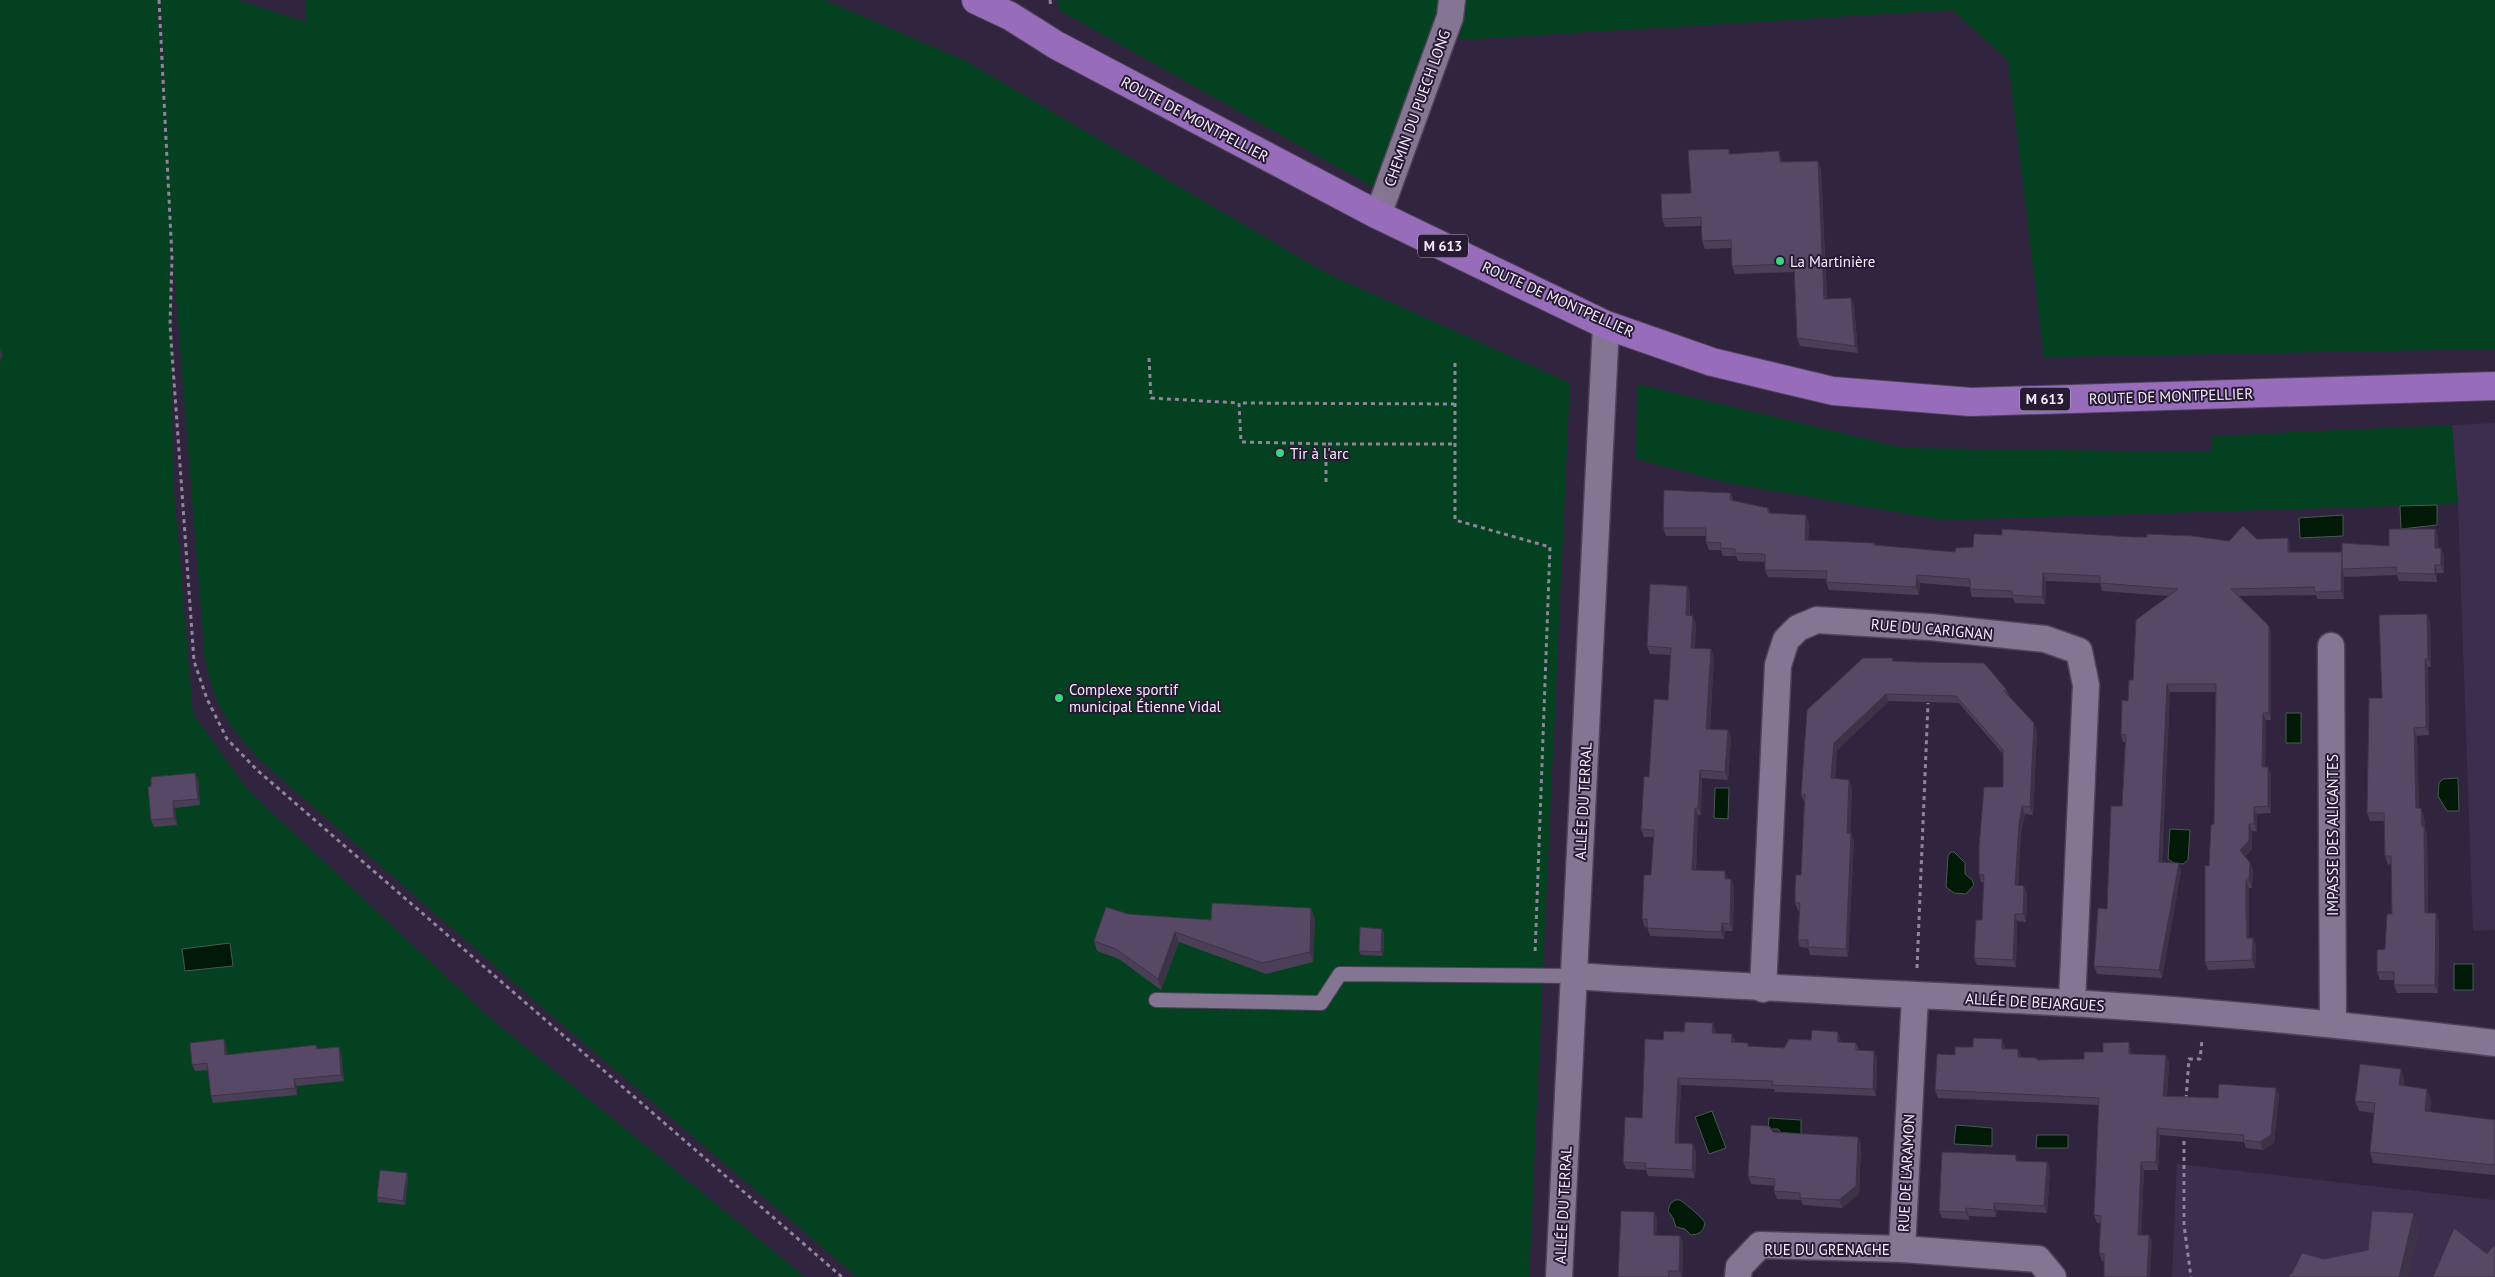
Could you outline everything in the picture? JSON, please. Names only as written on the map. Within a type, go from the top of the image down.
[{"type":"main road","name":"ROUTE DE MONTPELLIER","points":[[976,0],[1010,16],[1056,45],[1378,214],[1606,324],[1712,362],[1833,391],[1971,402],[2495,386]]},
{"type":"street","name":"CHEMIN DU PUECH LONG","points":[[1378,214],[1450,17],[1452,0]]},
{"type":"street","name":"ALLÉE DU TERRAL","points":[[1559,1277],[1606,324]]},
{"type":"street","name":"RUE DU CARIGNAN","points":[[1763,989],[1778,665],[1786,640],[1798,628],[1817,620],[1930,627],[2045,639],[2079,651],[2086,686],[2072,1003]]},
{"type":"street","name":"IMPASSE DES ALICANTES","points":[[2331,646],[2332,1024]]},
{"type":"street","name":"ALLÉE DE BEJARGUES","points":[[1574,976],[1763,989],[2072,1003],[2332,1024],[2495,1043]]},
{"type":"street","name":"RUE DE L'ARAMON","points":[[1915,996],[1902,1249],[2038,1259],[2053,1277]]},
{"type":"street","name":"RUE DU GRENACHE","points":[[1738,1277],[1739,1267],[1760,1245],[1902,1249]]},
{"type":"lane","points":[[1156,1000],[1321,1003],[1340,974],[1574,976]]},
{"type":"path","points":[[159,0],[172,258],[170,325],[194,661],[207,699],[228,739],[257,770],[842,1277]]},
{"type":"path","points":[[1149,358],[1151,398],[1239,403],[1454,404]]},
{"type":"path","points":[[1455,364],[1454,520],[1550,547],[1534,976]]},
{"type":"path","points":[[1239,403],[1241,442],[1454,444]]},
{"type":"path","points":[[1326,444],[1326,482]]},
{"type":"path","points":[[1915,996],[1928,703]]},
{"type":"path","points":[[2186,1103],[2189,1059],[2200,1059],[2203,1013]]},
{"type":"path","points":[[2184,1130],[2184,1225],[2191,1277]]},
{"type":"shaded area","points":[[2495,423],[2495,930],[2473,931],[2458,504],[2452,425]]},
{"type":"shaded area","points":[[2437,505],[2437,525],[2401,529],[2400,506]]},
{"type":"shaded area","points":[[2343,515],[2343,536],[2300,538],[2299,518]]},
{"type":"shaded area","points":[[2286,713],[2301,713],[2301,743],[2286,743]]},
{"type":"shaded area","points":[[2458,778],[2459,811],[2447,811],[2438,796],[2439,783],[2443,779]]},
{"type":"shaded area","points":[[1715,788],[1729,788],[1728,819],[1714,818]]},
{"type":"shaded area","points":[[2170,829],[2190,830],[2188,860],[2183,864],[2174,863],[2168,859]]},
{"type":"shaded area","points":[[1951,852],[1954,852],[1965,863],[1965,874],[1972,880],[1974,885],[1966,894],[1954,893],[1946,887],[1948,856]]},
{"type":"shaded area","points":[[230,943],[233,966],[185,971],[182,949]]},
{"type":"shaded area","points":[[2454,964],[2473,964],[2473,990],[2454,990]]},
{"type":"shaded area","points":[[1712,1111],[1726,1148],[1709,1154],[1695,1117]]},
{"type":"shaded area","points":[[1769,1118],[1801,1120],[1801,1137],[1784,1136],[1778,1129],[1768,1129]]},
{"type":"shaded area","points":[[1956,1125],[1992,1128],[1992,1146],[1954,1144]]},
{"type":"shaded area","points":[[2037,1135],[2068,1135],[2068,1148],[2036,1148]]},
{"type":"shaded area","points":[[2177,1164],[2495,1200],[2495,1277],[2172,1277]]},
{"type":"shaded area","points":[[1675,1200],[1683,1202],[1704,1221],[1701,1232],[1691,1235],[1685,1229],[1676,1227],[1668,1211],[1670,1204]]},
{"type":"green space","points":[[0,0],[157,0],[167,162],[160,0],[238,0],[306,22],[306,0],[825,0],[966,61],[1324,272],[1570,383],[1529,1277],[857,1277],[550,1014],[260,760],[231,726],[214,692],[205,661],[170,222],[173,479],[193,714],[248,790],[490,1018],[805,1277],[0,1277]]},
{"type":"green space","points":[[1057,0],[1441,0],[1441,16],[1380,191],[1059,10]]},
{"type":"green space","points":[[1462,0],[2495,0],[2495,349],[2044,357],[2008,60],[1952,10],[1459,40]]},
{"type":"green space","points":[[1637,384],[1904,448],[2212,452],[2212,436],[2452,425],[2458,504],[1943,520],[1728,483],[1636,459]]},
{"type":"building","name":"La Martinière","points":[[1729,149],[1729,154],[1779,151],[1780,162],[1818,161],[1824,299],[1851,298],[1855,346],[1797,338],[1794,264],[1732,266],[1731,240],[1702,241],[1701,217],[1662,219],[1661,194],[1691,193],[1688,150]]},
{"type":"building","points":[[1664,490],[1731,493],[1730,500],[1768,508],[1768,513],[1806,515],[1805,540],[1874,543],[1874,545],[1955,552],[1956,548],[1973,547],[1974,534],[2002,535],[2002,529],[2132,537],[2147,537],[2147,534],[2193,536],[2229,541],[2243,526],[2257,539],[2288,538],[2288,552],[2342,552],[2341,591],[2315,592],[2314,587],[2231,589],[2269,626],[2269,713],[2263,713],[2262,767],[2268,767],[2268,806],[2254,807],[2254,824],[2249,824],[2249,841],[2240,850],[2250,863],[2249,880],[2246,880],[2246,916],[2247,938],[2253,938],[2252,960],[2205,962],[2205,865],[2209,866],[2211,825],[2214,824],[2216,684],[2167,684],[2159,862],[2179,863],[2159,970],[2094,966],[2098,908],[2107,909],[2111,806],[2122,806],[2126,735],[2121,734],[2122,700],[2128,701],[2129,680],[2133,680],[2136,620],[2178,589],[2100,583],[2100,576],[2043,573],[2042,597],[2012,595],[2012,591],[1970,589],[1970,579],[1917,575],[1916,587],[1826,582],[1827,571],[1765,570],[1765,554],[1735,553],[1735,549],[1720,548],[1721,543],[1706,542],[1706,528],[1663,528]]},
{"type":"building","points":[[2389,529],[2435,529],[2435,548],[2441,548],[2441,565],[2435,565],[2435,574],[2397,573],[2396,567],[2342,569],[2342,543],[2389,546]]},
{"type":"building","points":[[1650,584],[1687,586],[1686,615],[1693,616],[1691,648],[1711,649],[1706,729],[1728,730],[1725,772],[1700,770],[1698,808],[1695,808],[1692,870],[1725,871],[1725,879],[1731,879],[1730,924],[1722,923],[1721,932],[1647,928],[1647,919],[1642,919],[1644,875],[1651,875],[1654,830],[1641,829],[1644,776],[1649,777],[1654,699],[1668,700],[1671,648],[1647,646]]},
{"type":"building","points":[[2427,614],[2428,659],[2425,659],[2426,727],[2414,728],[2416,808],[2421,808],[2422,826],[2424,826],[2425,913],[2436,913],[2435,985],[2394,985],[2394,972],[2377,972],[2377,950],[2385,949],[2387,914],[2392,914],[2391,856],[2385,856],[2384,813],[2367,813],[2369,698],[2382,698],[2379,615]]},
{"type":"building","points":[[1863,658],[1893,658],[1892,661],[1916,662],[1984,663],[2006,689],[2004,691],[2034,723],[2030,807],[2022,806],[2019,824],[2015,885],[2024,886],[2023,914],[2015,914],[2013,960],[1974,958],[1976,920],[1982,920],[1984,875],[1979,874],[1979,847],[1984,787],[2003,787],[2003,750],[1956,696],[1886,694],[1834,743],[1831,778],[1849,780],[1847,833],[1851,833],[1846,949],[1808,947],[1808,940],[1798,940],[1800,903],[1795,903],[1795,889],[1796,875],[1801,875],[1805,794],[1801,795],[1807,710]]},
{"type":"building","points":[[195,773],[198,799],[173,801],[174,818],[151,820],[148,787],[151,786],[151,777]]},
{"type":"building","points":[[1212,903],[1311,908],[1310,952],[1262,963],[1175,932],[1158,979],[1116,949],[1094,941],[1106,907],[1128,914],[1211,920]]},
{"type":"building","points":[[1360,927],[1382,929],[1381,952],[1359,951]]},
{"type":"building","points":[[1685,1022],[1713,1023],[1712,1033],[1732,1034],[1731,1042],[1748,1043],[1748,1046],[1784,1048],[1789,1039],[1811,1040],[1812,1030],[1838,1032],[1838,1042],[1856,1043],[1856,1050],[1874,1051],[1873,1089],[1772,1085],[1773,1081],[1678,1078],[1675,1143],[1693,1144],[1692,1170],[1645,1168],[1646,1163],[1623,1162],[1625,1117],[1642,1118],[1645,1039],[1663,1040],[1664,1031],[1684,1032]]},
{"type":"building","points":[[1973,1038],[2002,1039],[2002,1049],[2018,1049],[2018,1057],[2037,1058],[2037,1060],[2084,1059],[2084,1052],[2103,1052],[2103,1043],[2129,1042],[2129,1054],[2166,1055],[2163,1096],[2218,1098],[2219,1084],[2276,1088],[2271,1135],[2260,1142],[2243,1140],[2244,1135],[2157,1128],[2156,1162],[2141,1162],[2138,1235],[2149,1235],[2147,1277],[2104,1277],[2104,1254],[2099,1253],[2101,1216],[2094,1215],[2099,1098],[1935,1090],[1937,1054],[1955,1055],[1955,1047],[1973,1047]]},
{"type":"building","points":[[224,1039],[225,1055],[316,1045],[317,1049],[339,1047],[341,1075],[294,1079],[295,1088],[211,1096],[207,1063],[192,1065],[190,1043]]},
{"type":"building","points":[[2360,1064],[2401,1069],[2399,1085],[2427,1089],[2425,1111],[2495,1120],[2495,1165],[2370,1152],[2375,1103],[2355,1101]]},
{"type":"building","points":[[1751,1125],[1769,1126],[1773,1132],[1858,1137],[1856,1186],[1839,1200],[1800,1198],[1800,1193],[1774,1191],[1775,1179],[1748,1176]]},
{"type":"building","points":[[1942,1152],[2016,1155],[2016,1161],[2047,1162],[2044,1206],[1994,1203],[1994,1210],[1966,1208],[1966,1212],[1939,1211]]},
{"type":"building","points":[[380,1170],[407,1173],[403,1201],[377,1197]]},
{"type":"building","points":[[1621,1211],[1654,1212],[1654,1235],[1680,1236],[1679,1271],[1669,1271],[1669,1277],[1618,1277]]},
{"type":"building","points":[[2372,1211],[2414,1213],[2399,1277],[2288,1277],[2302,1253],[2324,1259],[2368,1250]]},
{"type":"building","points":[[2454,1228],[2487,1254],[2493,1246],[2495,1248],[2495,1277],[2433,1277]]},
{"type":"place","name":"La Martinière","points":[[1780,261]]},
{"type":"place","name":"Tir à l'arc","points":[[1280,453]]},
{"type":"place","name":"Complexe sportif municipal Étienne Vidal","points":[[1059,698]]}]
